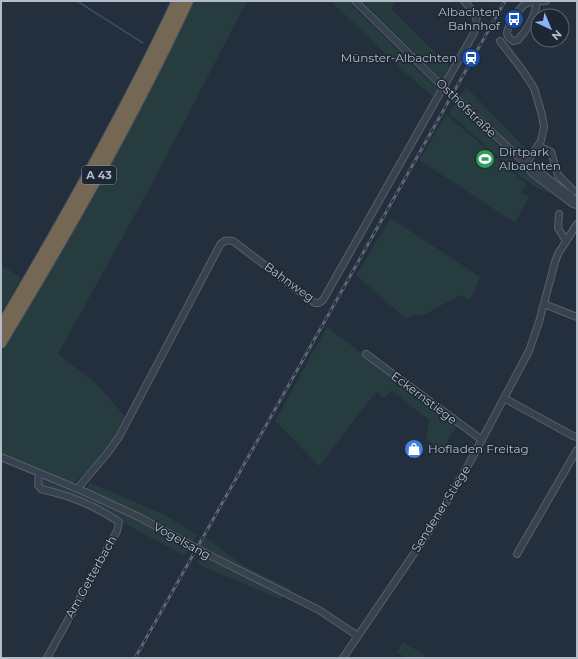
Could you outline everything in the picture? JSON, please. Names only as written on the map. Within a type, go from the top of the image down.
[{"type":"highway","name":"A 43","points":[[1,326],[81,188],[139,79],[177,1]]},
{"type":"highway","name":"A 43","points":[[1,343],[89,192],[147,83],[188,1]]},
{"type":"street","name":"Osthofstraße","points":[[356,1],[436,80],[526,164],[532,173],[573,204],[577,205]]},
{"type":"street","name":"Bahnweg","points":[[77,489],[119,437],[220,245],[223,242],[228,240],[233,241],[315,303],[319,303],[323,300],[462,58],[477,26],[476,15],[464,1]]},
{"type":"street","points":[[516,41],[513,41],[508,36],[507,31],[519,10],[523,5],[546,1]]},
{"type":"street","points":[[509,53],[516,41],[521,37],[534,14],[537,2]]},
{"type":"street","points":[[500,41],[534,88],[542,115],[544,127],[543,134],[538,146],[526,164]]},
{"type":"street","points":[[538,146],[551,152],[558,174],[574,191]]},
{"type":"street","name":"Osthofstraße","points":[[526,164],[536,169],[577,201]]},
{"type":"street","points":[[559,214],[558,228],[566,241]]},
{"type":"street","name":"Sendener Stiege","points":[[343,658],[428,533],[482,440],[529,351],[539,322],[555,262],[577,224]]},
{"type":"street","points":[[544,304],[577,317]]},
{"type":"street","name":"Eckernstiege","points":[[366,354],[482,440]]},
{"type":"street","points":[[504,398],[573,436],[577,436]]},
{"type":"street","points":[[517,554],[577,450]]},
{"type":"street","name":"Vogelsang","points":[[1,457],[139,517],[207,554],[319,610],[358,636]]},
{"type":"street","name":"Am Getterbach","points":[[38,473],[38,485],[41,489],[75,498],[110,515],[119,522],[117,531],[47,658]]},
{"type":"green space","points":[[193,1],[247,1],[153,182],[58,354],[98,385],[127,419],[104,454],[75,482],[69,484],[1,454],[1,352],[35,294]]},
{"type":"green space","points":[[331,1],[347,1],[438,89],[434,98],[398,66]]},
{"type":"green space","points":[[363,1],[397,1],[390,8],[451,68],[444,81]]},
{"type":"green space","points":[[466,87],[531,154],[523,155],[460,96]]},
{"type":"green space","points":[[455,104],[523,170],[550,191],[549,193],[537,188],[521,177],[449,113]]},
{"type":"green space","points":[[446,114],[527,185],[521,192],[529,197],[515,223],[421,161],[419,158],[422,156]]},
{"type":"green space","points":[[391,218],[480,277],[470,300],[460,295],[422,316],[415,314],[406,319],[356,275]]},
{"type":"green space","points":[[1,265],[21,278],[1,313]]},
{"type":"green space","points":[[327,327],[457,426],[442,450],[426,439],[429,420],[392,391],[384,398],[376,392],[319,466],[275,421]]},
{"type":"green space","points":[[44,478],[127,515],[189,548],[185,556],[76,497],[42,487],[40,482]]},
{"type":"green space","points":[[90,483],[163,514],[197,535],[192,543],[131,510],[86,490]]},
{"type":"green space","points":[[205,537],[244,566],[291,589],[290,592],[240,569],[199,547]]},
{"type":"green space","points":[[201,556],[284,595],[280,599],[197,564]]},
{"type":"green space","points":[[403,642],[429,658],[406,658],[397,652]]},
{"type":"waterway","points":[[77,1],[143,43]]},
{"type":"railway","points":[[135,658],[505,1]]},
{"type":"place","name":"Albachten Bahnhof","points":[[514,19]]},
{"type":"place","name":"Münster-Albachten","points":[[471,58]]},
{"type":"place","name":"Dirtpark Albachten","points":[[485,159]]},
{"type":"place","name":"Hofladen Freitag","points":[[414,449]]}]
